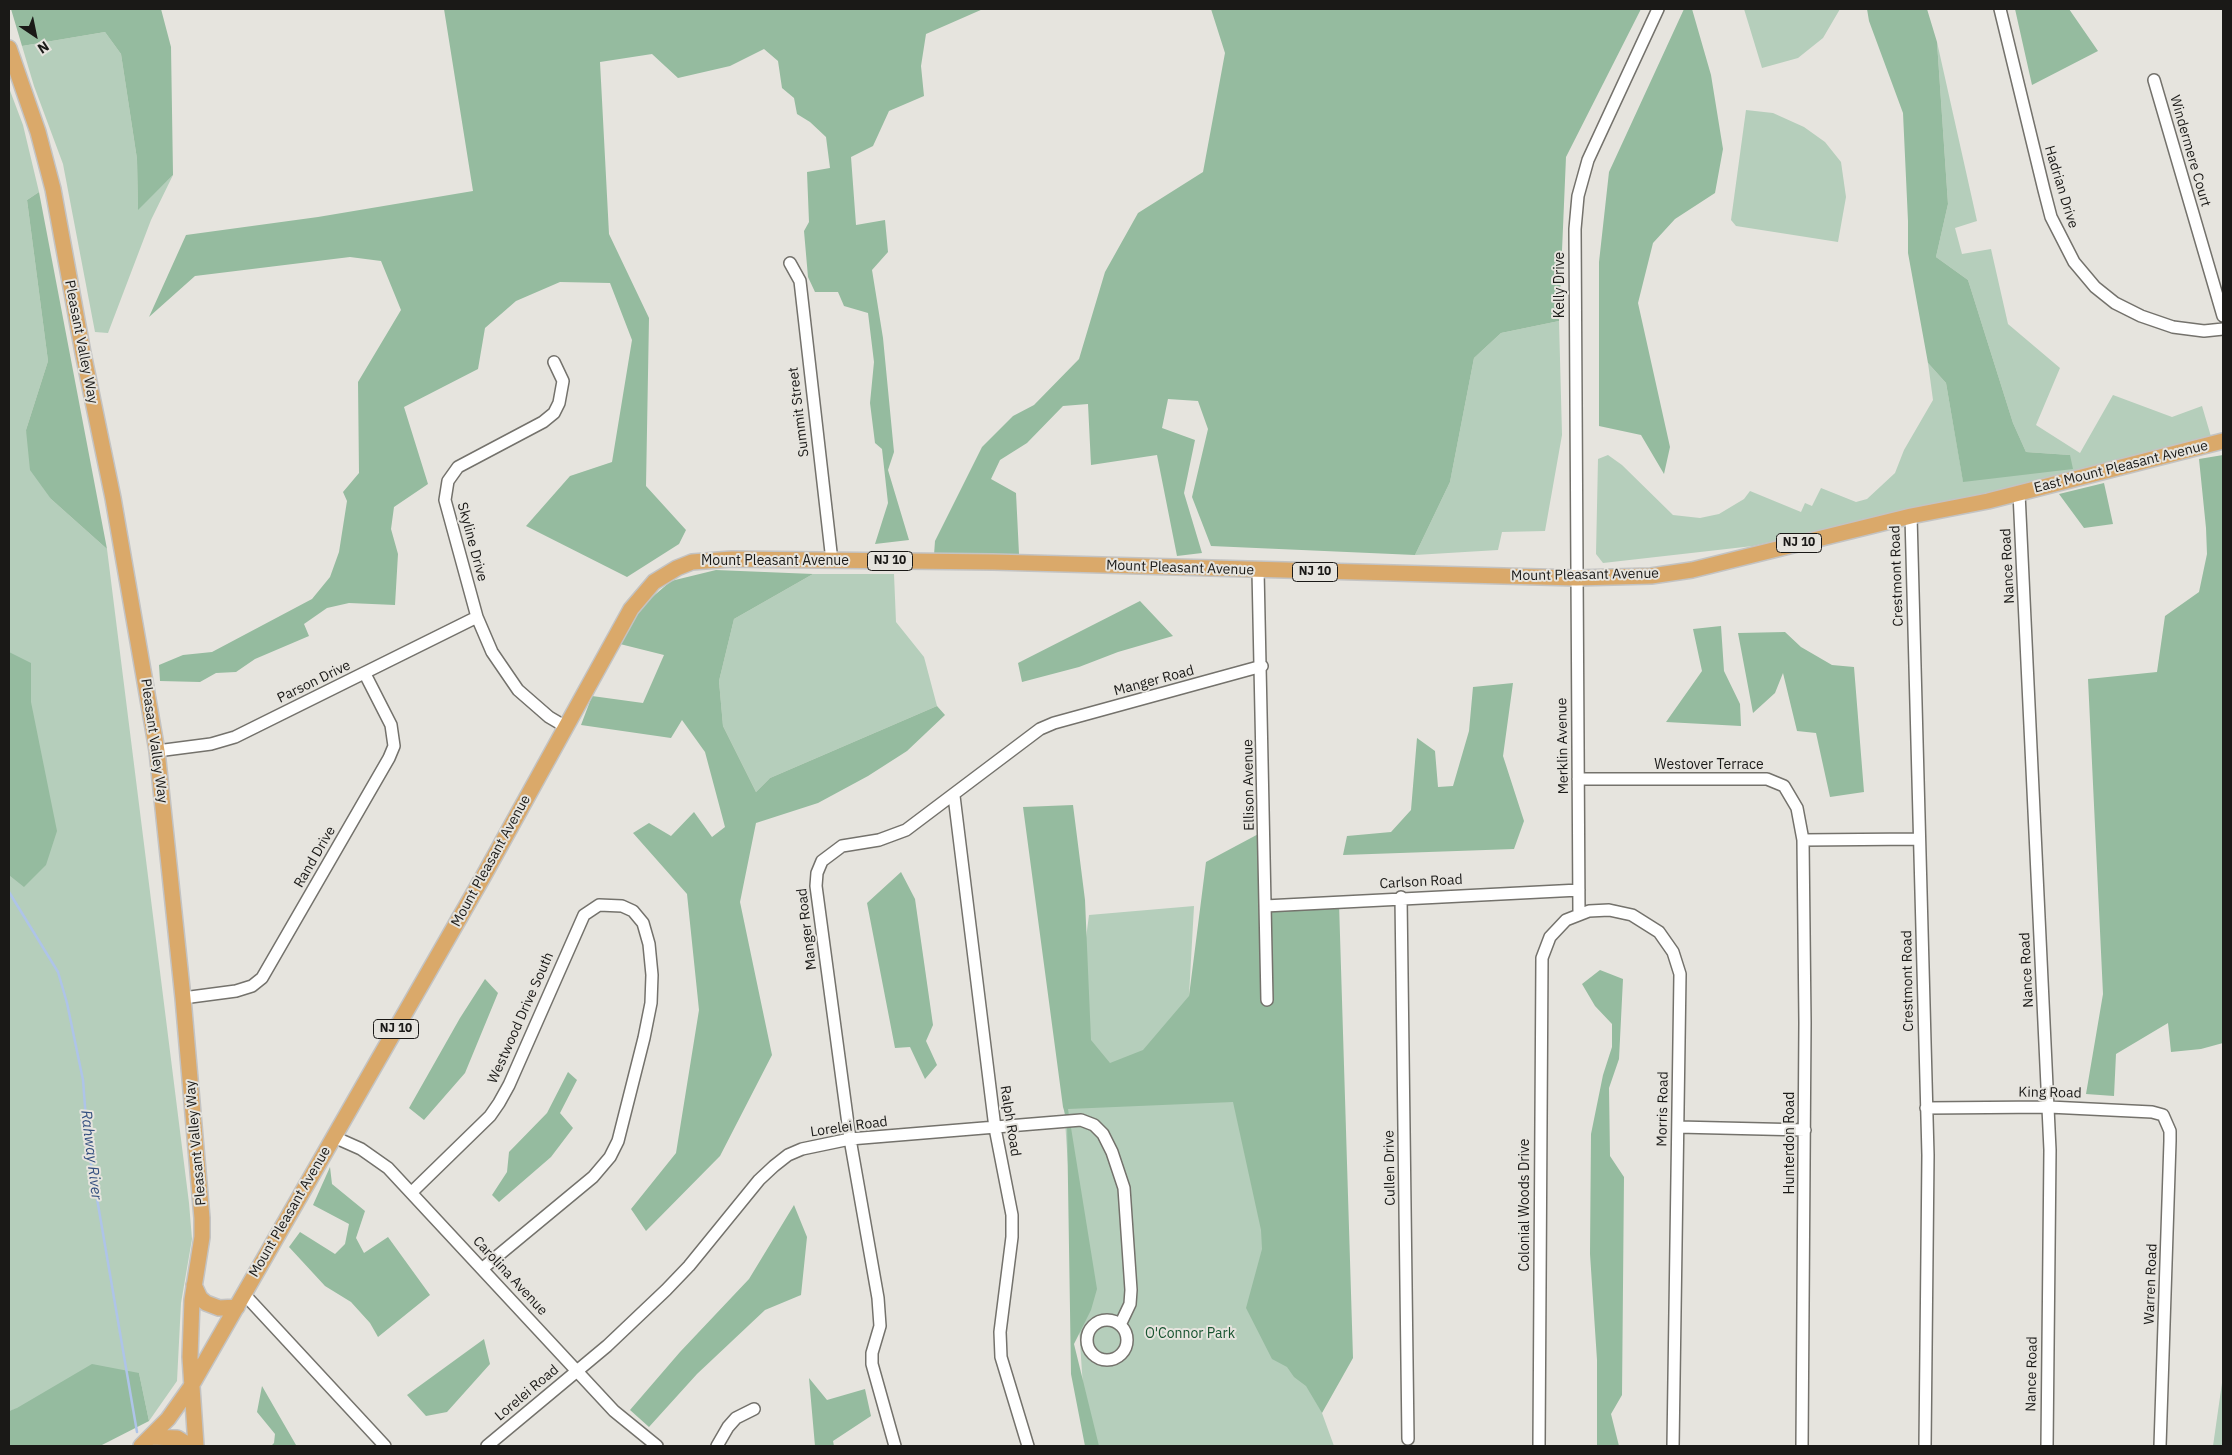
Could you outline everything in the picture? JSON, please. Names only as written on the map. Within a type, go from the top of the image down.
[{"type":"main road","name":"Pleasant Valley Way","points":[[9,48],[38,132],[53,189],[83,354],[113,498],[157,751],[183,998],[202,1218],[202,1238],[194,1285],[191,1324],[190,1388],[196,1446]]},
{"type":"main road","name":"East Mount Pleasant Avenue","points":[[2019,493],[2223,442]]},
{"type":"main road","name":"Mount Pleasant Avenue","points":[[146,1442],[178,1406],[190,1388],[566,727],[631,608],[654,582],[664,575],[692,562],[708,560],[993,562],[1576,578],[1651,576],[1692,570],[1911,516],[2019,493]]},
{"type":"main road","points":[[194,1285],[200,1298],[206,1303],[219,1308],[240,1301]]},
{"type":"main road","points":[[146,1442],[178,1438],[190,1446]]},
{"type":"street","name":"Kelly Drive","points":[[1576,578],[1575,229],[1578,196],[1588,160],[1658,9]]},
{"type":"street","name":"Hadrian Drive","points":[[2000,9],[2046,199],[2062,241],[2074,262],[2095,287],[2115,302],[2141,316],[2172,327],[2204,331],[2223,330]]},
{"type":"street","name":"Windermere Court","points":[[2154,80],[2223,316]]},
{"type":"street","name":"Summit Street","points":[[790,263],[800,281],[832,561]]},
{"type":"street","name":"Skyline Drive","points":[[554,362],[563,381],[561,397],[554,413],[543,422],[458,467],[448,481],[445,500],[477,617],[492,652],[508,678],[532,703],[566,727]]},
{"type":"street","name":"Nance Road","points":[[2019,493],[2050,1150],[2047,1446]]},
{"type":"street","name":"Crestmont Road","points":[[1911,516],[1926,1108],[1925,1446]]},
{"type":"street","name":"Ellison Avenue","points":[[1258,570],[1262,666],[1267,1000]]},
{"type":"street","name":"Merklin Avenue","points":[[1576,578],[1579,913]]},
{"type":"street","name":"Parson Drive","points":[[157,751],[211,744],[235,738],[477,617]]},
{"type":"street","name":"Manger Road","points":[[895,1446],[872,1364],[872,1353],[880,1326],[878,1298],[850,1139],[816,886],[817,873],[822,861],[842,846],[893,837],[906,830],[954,796],[1040,729],[1054,723],[1262,666]]},
{"type":"street","name":"Rand Drive","points":[[183,998],[236,991],[252,986],[262,978],[389,758],[394,746],[390,725],[365,674]]},
{"type":"street","name":"Westover Terrace","points":[[1578,779],[1768,779],[1784,786],[1790,795],[1797,808],[1803,840]]},
{"type":"street","name":"Ralph Road","points":[[954,796],[994,1128],[1012,1215],[1012,1237],[1000,1332],[1001,1357],[1028,1446]]},
{"type":"street","points":[[1803,840],[1919,839]]},
{"type":"street","name":"Hunterdon Road","points":[[1802,1446],[1805,1130],[1803,840]]},
{"type":"street","name":"Carlson Road","points":[[1265,906],[1401,897],[1579,890]]},
{"type":"street","name":"Cullen Drive","points":[[1401,897],[1408,1438]]},
{"type":"street","name":"Westwood Drive South","points":[[412,1192],[490,1116],[499,1103],[587,911],[599,905],[627,908],[643,923],[649,944],[652,975],[651,1003],[618,1141],[610,1157],[593,1177],[483,1268]]},
{"type":"street","name":"Morris Road","points":[[1541,964],[1544,947],[1553,932],[1566,920],[1579,913],[1609,910],[1632,915],[1659,932],[1673,952],[1681,982],[1673,1446]]},
{"type":"street","name":"Colonial Woods Drive","points":[[1539,1446],[1541,964]]},
{"type":"street","name":"King Road","points":[[1926,1108],[2048,1107],[2152,1112],[2163,1115],[2168,1124]]},
{"type":"street","name":"Lorelei Road","points":[[487,1446],[577,1371],[672,1284],[737,1206],[774,1166],[788,1155],[802,1149],[850,1139],[1081,1120],[1094,1125],[1103,1134],[1112,1152],[1124,1188],[1131,1290],[1130,1304],[1120,1325]]},
{"type":"street","name":"Warren Road","points":[[2160,1446],[2170,1141],[2168,1124]]},
{"type":"street","points":[[1678,1127],[1805,1130]]},
{"type":"street","name":"Carolina Avenue","points":[[334,1137],[374,1158],[412,1192],[614,1411],[657,1446]]},
{"type":"street","points":[[240,1301],[385,1446]]},
{"type":"street","points":[[717,1446],[728,1427],[736,1418],[754,1409]]},
{"type":"green space","points":[[11,9],[161,9],[171,47],[173,175],[138,210],[137,159],[121,54],[105,32],[22,46]]},
{"type":"green space","points":[[444,9],[983,9],[926,34],[921,66],[924,96],[889,111],[873,146],[851,157],[856,225],[885,220],[888,252],[872,270],[883,338],[894,452],[888,470],[909,540],[875,544],[888,503],[882,449],[875,443],[870,403],[874,362],[868,313],[844,306],[838,292],[815,292],[808,277],[804,231],[809,222],[807,172],[830,168],[826,137],[810,122],[797,114],[794,98],[782,88],[778,61],[764,49],[730,66],[678,78],[652,54],[600,62],[609,234],[649,318],[646,486],[686,530],[679,544],[627,577],[526,526],[570,476],[612,462],[632,340],[610,283],[560,282],[516,301],[485,328],[478,369],[404,407],[428,484],[394,507],[391,529],[398,554],[395,605],[349,603],[327,608],[304,624],[309,636],[255,659],[236,672],[216,673],[200,682],[160,681],[159,665],[183,655],[212,652],[312,599],[330,577],[339,552],[347,501],[343,492],[359,473],[358,382],[401,310],[381,261],[350,257],[195,276],[149,317],[186,235],[318,217],[473,191]]},
{"type":"green space","points":[[1211,9],[1641,9],[1566,157],[1559,321],[1501,333],[1474,358],[1450,482],[1415,555],[1211,546],[1192,497],[1208,429],[1198,401],[1168,399],[1162,428],[1195,440],[1184,493],[1202,553],[1177,556],[1157,455],[1091,465],[1088,404],[1063,406],[1027,443],[1000,460],[991,479],[1016,493],[1019,554],[934,555],[935,541],[982,447],[1013,416],[1034,405],[1079,359],[1105,272],[1138,213],[1203,172],[1225,53]]},
{"type":"green space","points":[[1684,9],[1692,9],[1711,75],[1723,149],[1715,193],[1675,219],[1653,243],[1638,303],[1670,447],[1664,474],[1641,435],[1599,426],[1599,262],[1609,172]]},
{"type":"green space","points":[[1744,9],[1840,9],[1823,38],[1798,58],[1762,68]]},
{"type":"green space","points":[[1867,9],[1927,9],[1937,42],[1948,204],[1936,257],[1968,280],[2013,423],[2026,452],[2070,455],[2073,469],[1963,482],[1946,383],[1928,363],[1908,253],[1903,113],[1869,21]]},
{"type":"green space","points":[[2015,9],[2069,9],[2098,51],[2032,85]]},
{"type":"green space","points":[[105,32],[121,54],[137,159],[138,209],[173,175],[151,220],[108,333],[95,332],[63,164],[34,86],[22,46]]},
{"type":"green space","points":[[1937,42],[1977,221],[1955,228],[1962,254],[1991,249],[2008,324],[2060,368],[2036,425],[2080,453],[2113,395],[2172,417],[2202,406],[2212,440],[2070,477],[1962,498],[1753,546],[1603,563],[1596,554],[1598,459],[1608,455],[1622,465],[1673,515],[1700,518],[1719,514],[1744,499],[1750,491],[1801,512],[1805,503],[1812,506],[1821,488],[1856,502],[1867,499],[1895,473],[1904,450],[1933,400],[1928,363],[1946,383],[1963,481],[2070,455],[2026,452],[2013,423],[1968,280],[1936,257],[1948,204]]},
{"type":"green space","points":[[9,88],[23,125],[39,192],[27,200],[48,361],[26,430],[51,499],[107,549],[189,1203],[192,1239],[181,1303],[177,1381],[149,1421],[139,1373],[9,1411]]},
{"type":"green space","points":[[1746,110],[1773,113],[1804,127],[1825,142],[1841,162],[1846,197],[1838,242],[1736,226],[1731,220]]},
{"type":"green space","points":[[39,192],[107,549],[51,499],[30,470],[26,430],[48,361],[27,200]]},
{"type":"green space","points":[[1559,321],[1562,435],[1545,531],[1502,532],[1498,550],[1415,555],[1450,482],[1474,358],[1501,333]]},
{"type":"green space","points":[[2223,455],[2223,1043],[2201,1049],[2171,1052],[2168,1023],[2116,1054],[2114,1096],[2086,1094],[2103,994],[2088,679],[2157,672],[2165,616],[2199,592],[2207,554],[2199,459]]},
{"type":"green space","points":[[2104,483],[2113,524],[2084,528],[2059,494]]},
{"type":"green space","points":[[716,570],[813,574],[734,619],[719,681],[723,726],[756,792],[770,778],[937,706],[945,715],[907,751],[868,776],[818,803],[756,823],[740,902],[772,1055],[720,1156],[646,1231],[631,1209],[676,1153],[699,1010],[687,894],[633,833],[649,823],[671,836],[694,812],[712,837],[725,827],[705,752],[682,720],[671,738],[581,725],[592,696],[643,703],[664,655],[620,644],[643,605],[671,581]]},
{"type":"green space","points":[[813,574],[894,574],[896,622],[924,657],[937,706],[770,778],[756,792],[723,726],[719,681],[734,619]]},
{"type":"green space","points":[[1140,601],[1173,636],[1118,652],[1079,667],[1022,682],[1018,663]]},
{"type":"green space","points":[[1721,626],[1724,671],[1740,704],[1741,726],[1666,722],[1702,671],[1693,629]]},
{"type":"green space","points":[[1785,632],[1801,647],[1832,665],[1854,667],[1864,792],[1830,797],[1816,733],[1797,731],[1783,673],[1775,693],[1753,713],[1738,633]]},
{"type":"green space","points":[[9,652],[31,663],[31,702],[57,831],[46,865],[24,887],[9,875]]},
{"type":"green space","points":[[1513,683],[1503,756],[1524,821],[1514,849],[1343,855],[1347,836],[1391,832],[1411,810],[1417,738],[1435,751],[1438,787],[1453,786],[1469,731],[1473,687]]},
{"type":"green space","points":[[1073,805],[1085,900],[1091,1040],[1110,1063],[1143,1050],[1189,996],[1206,862],[1264,831],[1265,906],[1339,903],[1353,1358],[1322,1413],[1306,1386],[1294,1377],[1287,1367],[1272,1359],[1246,1308],[1262,1249],[1261,1230],[1233,1102],[1068,1109],[1097,1289],[1091,1310],[1074,1344],[1099,1446],[1085,1446],[1071,1374],[1067,1120],[1063,1107],[1023,807]]},
{"type":"green space","points":[[901,872],[915,899],[933,1025],[926,1041],[937,1065],[925,1079],[910,1047],[895,1048],[867,903]]},
{"type":"green space","name":"O'Connor Park","points":[[1194,906],[1189,996],[1247,1080],[1322,1413],[1334,1446],[1087,1446],[1064,1106],[1089,915]]},
{"type":"green space","points":[[1600,970],[1623,979],[1619,1059],[1609,1088],[1610,1156],[1624,1177],[1622,1395],[1611,1414],[1619,1446],[1597,1446],[1597,1360],[1590,1254],[1591,1134],[1603,1075],[1612,1047],[1612,1024],[1595,1006],[1582,984]]},
{"type":"green space","points":[[485,979],[498,993],[465,1073],[424,1120],[409,1108],[460,1018]]},
{"type":"green space","points":[[568,1072],[577,1080],[560,1113],[573,1128],[551,1157],[499,1202],[492,1195],[507,1172],[509,1152],[547,1113]]},
{"type":"green space","points":[[330,1167],[332,1184],[365,1211],[356,1238],[364,1253],[388,1237],[430,1295],[378,1337],[370,1323],[351,1302],[325,1286],[289,1247],[300,1232],[335,1254],[345,1244],[349,1224],[313,1205]]},
{"type":"green space","points":[[794,1205],[807,1237],[801,1295],[765,1310],[697,1374],[649,1427],[630,1410],[680,1352],[749,1279]]},
{"type":"green space","points":[[484,1339],[490,1364],[447,1412],[426,1416],[407,1395]]},
{"type":"green space","points":[[92,1364],[139,1373],[149,1421],[100,1446],[9,1446],[9,1411]]},
{"type":"green space","points":[[809,1378],[827,1400],[865,1389],[871,1416],[833,1441],[834,1446],[815,1446]]},
{"type":"green space","points":[[2222,1383],[2223,1446],[2213,1446]]},
{"type":"green space","points":[[262,1386],[297,1446],[271,1446],[274,1443],[275,1434],[257,1412]]},
{"type":"waterway","name":"Rahway River","points":[[9,892],[58,972],[67,1003],[83,1080],[88,1146],[137,1432]]}]
